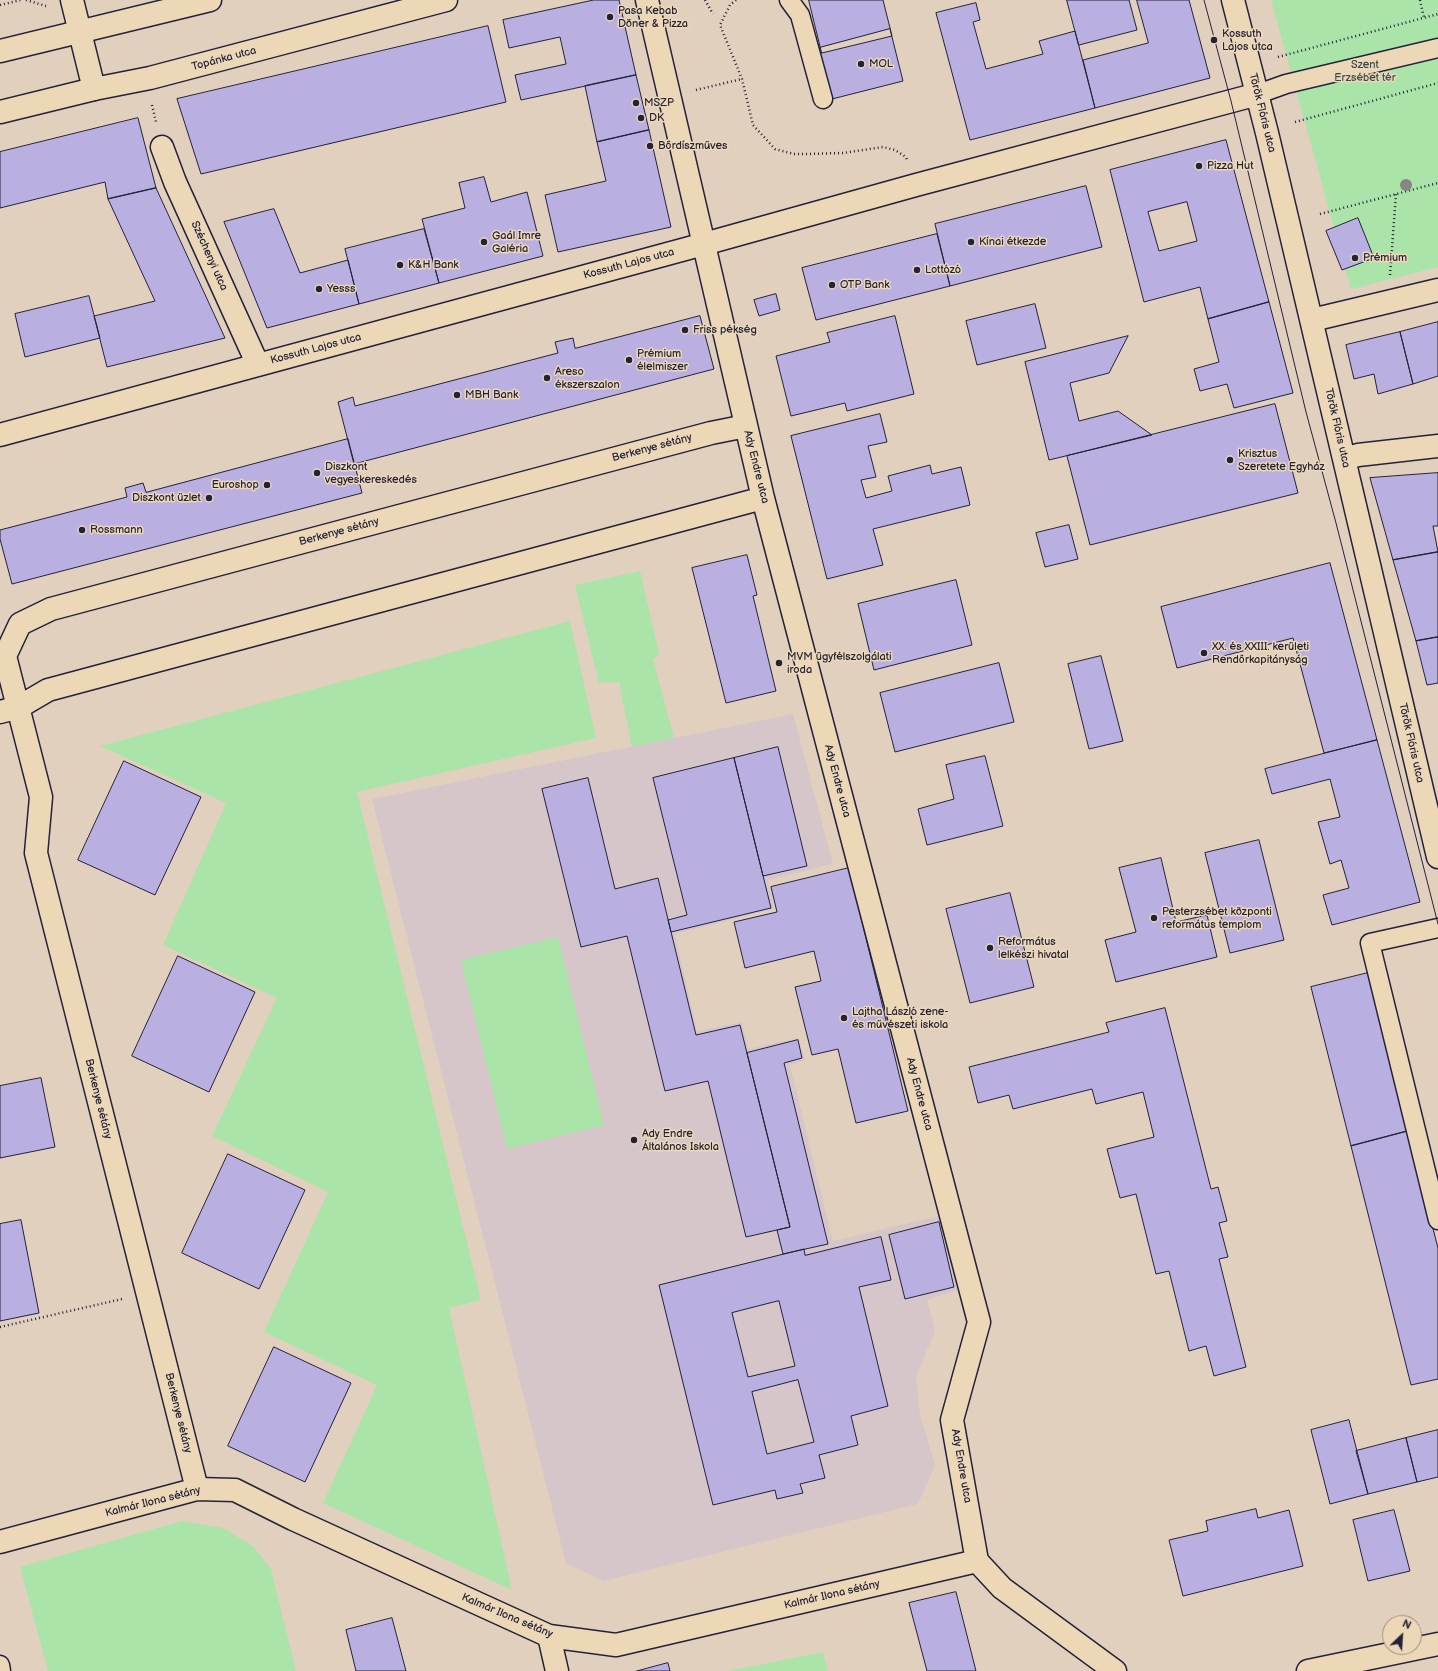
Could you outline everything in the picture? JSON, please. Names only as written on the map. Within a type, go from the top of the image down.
[{"type":"street","points":[[72,0],[94,88]]},
{"type":"street","points":[[0,51],[210,0]]},
{"type":"street","name":"Topánka utca","points":[[0,112],[94,88],[150,78],[446,0]]},
{"type":"street","name":"Ady Endre utca","points":[[647,0],[763,498],[979,1322],[952,1420],[977,1561]]},
{"type":"street","name":"Török Flóris utca","points":[[1233,0],[1258,94],[1344,459],[1434,820],[1438,857]]},
{"type":"street","name":"Kossuth Lajos utca","points":[[0,435],[916,185],[1258,94]]},
{"type":"street","name":"Széchenyi utca","points":[[162,147],[175,182],[258,365]]},
{"type":"street","points":[[1312,320],[1438,290]]},
{"type":"street","name":"Berkenye sétány","points":[[198,1489],[36,853],[42,797],[9,710],[5,656],[20,624],[51,609],[711,432],[746,426]]},
{"type":"street","points":[[1344,459],[1358,455],[1438,446]]},
{"type":"street","points":[[9,710],[48,690],[763,498]]},
{"type":"street","name":"Kalmár Ilona sétány","points":[[0,1542],[198,1489],[235,1490],[293,1519],[548,1636],[616,1645],[977,1561]]},
{"type":"street","points":[[977,1561],[1002,1588],[1113,1670]]},
{"type":"street","points":[[548,1636],[557,1671]]},
{"type":"street","points":[[1308,1671],[1438,1644]]},
{"type":"lane","points":[[789,0],[800,15],[823,99]]},
{"type":"lane","points":[[1258,94],[1286,84],[1438,48]]},
{"type":"lane","points":[[1438,928],[1370,943],[1438,1220]]},
{"type":"lane","points":[[0,1665],[1,1671]]},
{"type":"path","points":[[0,5],[21,0]]},
{"type":"path","points":[[26,0],[50,8]]},
{"type":"path","points":[[705,0],[713,14]]},
{"type":"path","points":[[736,0],[730,5],[720,25],[742,79],[753,125],[775,149],[794,154],[842,153],[883,147],[895,150],[906,157],[916,185]]},
{"type":"path","points":[[1420,0],[1424,18]]},
{"type":"path","points":[[1278,56],[1438,14]]},
{"type":"path","points":[[695,90],[742,79]]},
{"type":"path","points":[[1295,122],[1438,83]]},
{"type":"path","points":[[1320,214],[1438,183]]},
{"type":"path","points":[[1388,302],[1396,194]]},
{"type":"path","points":[[0,1327],[148,1293]]},
{"type":"shaded area","name":"Ady Endre Általános Iskola","points":[[793,714],[833,864],[768,880],[774,909],[675,934],[697,1031],[742,1022],[748,1049],[798,1038],[805,1060],[790,1065],[833,1241],[938,1216],[958,1290],[927,1300],[935,1331],[916,1377],[920,1414],[935,1466],[918,1504],[603,1581],[566,1563],[372,799]]},
{"type":"green space","name":"Szent Erzsébet tér","points":[[1271,0],[1438,0],[1438,267],[1351,289]]},
{"type":"green space","points":[[640,571],[659,654],[653,659],[674,738],[632,747],[619,682],[599,683],[575,585]]},
{"type":"green space","points":[[570,621],[596,738],[357,792],[481,1300],[449,1308],[512,1590],[323,1503],[377,1385],[264,1332],[328,1192],[212,1136],[277,998],[163,945],[226,803],[100,746]]},
{"type":"green space","points":[[558,937],[604,1125],[507,1149],[461,960]]},
{"type":"green space","points":[[182,1521],[224,1528],[254,1547],[271,1569],[296,1671],[48,1671],[20,1567]]},
{"type":"green space","points":[[823,1652],[828,1671],[728,1671]]},
{"type":"building","points":[[594,0],[619,0],[636,75],[521,100],[515,75],[566,64],[560,37],[509,48],[503,20]]},
{"type":"building","points":[[809,0],[883,0],[892,36],[822,53]]},
{"type":"building","points":[[1067,0],[1129,0],[1137,30],[1079,45]]},
{"type":"building","points":[[1137,0],[1189,0],[1210,78],[1095,108],[1083,60],[1148,43]]},
{"type":"building","points":[[976,3],[980,20],[973,22],[986,69],[1043,54],[1039,41],[1075,31],[1095,108],[970,140],[936,13]]},
{"type":"building","points":[[488,26],[506,102],[201,174],[177,99]]},
{"type":"building","name":"MOL","points":[[890,29],[903,81],[832,99],[819,48]]},
{"type":"building","points":[[636,75],[649,130],[597,142],[585,86]]},
{"type":"building","points":[[138,118],[156,188],[108,199],[105,182],[0,208],[0,152]]},
{"type":"building","points":[[649,130],[671,227],[558,252],[545,195],[606,181],[597,142]]},
{"type":"building","points":[[1226,140],[1269,302],[1208,319],[1200,287],[1144,302],[1110,170]],"holes":[[[1187,202],[1197,241],[1159,251],[1148,212]]]},
{"type":"building","name":"Gaál Imre Galéria","points":[[484,177],[491,202],[527,192],[543,256],[439,283],[422,219],[465,208],[459,183]]},
{"type":"building","points":[[1086,186],[1102,247],[950,286],[935,224]]},
{"type":"building","points":[[156,188],[225,338],[107,367],[94,316],[155,301],[108,199]]},
{"type":"building","points":[[274,209],[300,273],[348,260],[359,304],[267,328],[224,222]]},
{"type":"building","points":[[1358,218],[1374,258],[1342,270],[1326,231]]},
{"type":"building","points":[[424,229],[439,283],[359,304],[345,249]]},
{"type":"building","points":[[937,234],[950,286],[816,320],[802,268]]},
{"type":"building","points":[[776,294],[780,310],[759,316],[754,300]]},
{"type":"building","points":[[89,296],[100,338],[25,357],[15,314]]},
{"type":"building","points":[[1269,302],[1293,393],[1234,408],[1227,384],[1200,391],[1194,369],[1219,362],[1208,319]]},
{"type":"building","points":[[1035,304],[1046,348],[977,365],[966,321]]},
{"type":"building","points":[[700,316],[714,369],[354,464],[338,402],[353,397],[355,406],[558,353],[555,342],[573,338],[575,348]]},
{"type":"building","points":[[895,316],[914,394],[847,411],[845,403],[791,416],[776,356],[830,342],[827,333]]},
{"type":"building","points":[[1438,322],[1438,376],[1413,384],[1400,332]]},
{"type":"building","points":[[1400,332],[1413,384],[1378,394],[1374,374],[1354,379],[1346,345]]},
{"type":"building","points":[[1128,336],[1109,373],[1070,383],[1079,421],[1118,411],[1152,435],[1049,460],[1025,362]]},
{"type":"building","points":[[1275,404],[1298,493],[1090,545],[1067,456]]},
{"type":"building","points":[[880,414],[887,442],[868,446],[876,477],[861,480],[866,498],[892,491],[888,476],[930,465],[932,474],[961,467],[970,505],[873,529],[883,565],[827,579],[791,436]]},
{"type":"building","points":[[348,439],[362,493],[12,584],[0,539],[0,530],[127,497],[125,488],[143,483],[146,492]]},
{"type":"building","points":[[1438,473],[1438,526],[1433,526],[1438,552],[1393,560],[1370,478]]},
{"type":"building","points":[[1069,525],[1078,559],[1045,567],[1036,533]]},
{"type":"building","points":[[1438,552],[1438,637],[1416,641],[1393,560]]},
{"type":"building","points":[[747,555],[757,595],[753,596],[776,691],[726,703],[692,568]]},
{"type":"building","name":"XX. és XXIII. kerületi Rendőrkapitányság","points":[[1330,563],[1377,740],[1324,753],[1293,638],[1177,668],[1161,607]]},
{"type":"building","points":[[956,580],[972,645],[874,670],[858,604]]},
{"type":"building","points":[[1438,637],[1438,683],[1427,685],[1416,641]]},
{"type":"building","points":[[1101,656],[1123,741],[1089,749],[1068,664]]},
{"type":"building","points":[[999,663],[1014,722],[895,752],[880,693]]},
{"type":"building","points":[[1377,740],[1420,902],[1332,925],[1323,895],[1349,888],[1341,860],[1330,864],[1318,822],[1340,817],[1330,779],[1272,794],[1265,769]]},
{"type":"building","points":[[778,747],[807,866],[763,876],[734,758]]},
{"type":"building","points":[[985,756],[1003,826],[927,845],[918,809],[954,799],[946,765]]},
{"type":"building","points":[[734,758],[771,908],[671,932],[668,920],[687,915],[653,778]]},
{"type":"building","points":[[124,761],[201,797],[155,895],[78,860]]},
{"type":"building","points":[[588,778],[615,889],[658,878],[696,1035],[740,1025],[790,1227],[746,1237],[708,1081],[665,1091],[627,936],[581,947],[542,789]]},
{"type":"building","points":[[1259,840],[1284,940],[1230,953],[1205,853]]},
{"type":"building","name":"Pesterzsébet központi református templom","points":[[1161,858],[1176,922],[1207,915],[1217,957],[1116,982],[1105,940],[1136,932],[1119,868]]},
{"type":"building","name":"Lajtha László zene- és művészeti iskola","points":[[849,868],[908,1111],[856,1123],[838,1049],[812,1055],[795,987],[821,981],[814,951],[745,968],[734,922],[777,912],[771,887]]},
{"type":"building","name":"Református lelkészi hivatal","points":[[1010,893],[1034,987],[970,1003],[946,909]]},
{"type":"building","points":[[178,956],[255,992],[209,1092],[132,1056]]},
{"type":"building","points":[[1368,973],[1408,1131],[1351,1146],[1311,987]]},
{"type":"building","points":[[1165,1008],[1211,1189],[1218,1187],[1227,1221],[1219,1223],[1228,1257],[1219,1259],[1246,1367],[1214,1376],[1206,1346],[1189,1351],[1169,1271],[1156,1274],[1136,1194],[1120,1198],[1107,1149],[1154,1137],[1143,1092],[1096,1104],[1092,1089],[1013,1109],[1009,1095],[978,1103],[969,1067],[1109,1032],[1106,1023]]},
{"type":"building","points":[[798,1040],[802,1058],[784,1063],[828,1244],[783,1254],[777,1230],[790,1227],[747,1053]]},
{"type":"building","points":[[41,1078],[55,1147],[0,1158],[0,1086]]},
{"type":"building","points":[[1408,1131],[1438,1248],[1438,1379],[1411,1385],[1351,1146]]},
{"type":"building","points":[[228,1154],[305,1190],[259,1289],[182,1253]]},
{"type":"building","points":[[21,1220],[39,1313],[0,1321],[0,1224]]},
{"type":"building","points":[[939,1222],[954,1287],[905,1299],[889,1235]]},
{"type":"building","points":[[881,1237],[891,1280],[859,1287],[888,1406],[851,1416],[858,1445],[819,1455],[825,1478],[800,1484],[803,1493],[777,1499],[775,1490],[713,1505],[659,1285],[804,1249],[805,1255]],"holes":[[[779,1301],[795,1366],[748,1377],[732,1313]],[[798,1380],[814,1442],[767,1454],[752,1392]]]},
{"type":"building","points":[[274,1347],[351,1383],[305,1482],[228,1446]]},
{"type":"building","points":[[1349,1420],[1368,1494],[1330,1504],[1311,1430]]},
{"type":"building","points":[[1438,1430],[1438,1477],[1417,1482],[1406,1438]]},
{"type":"building","points":[[1406,1438],[1417,1482],[1368,1494],[1356,1451]]},
{"type":"building","points":[[1256,1509],[1258,1518],[1289,1510],[1303,1566],[1183,1596],[1169,1540],[1208,1531],[1206,1521]]},
{"type":"building","points":[[1394,1510],[1410,1571],[1368,1581],[1353,1520]]},
{"type":"building","points":[[956,1592],[976,1671],[927,1671],[909,1603]]},
{"type":"building","points":[[392,1618],[406,1671],[356,1671],[346,1630]]},
{"type":"building","points":[[668,1663],[670,1671],[637,1671]]},
{"type":"tram line","points":[[1204,0],[1231,101],[1306,412],[1336,523],[1438,924]]},
{"type":"place","name":"Pasa Kebab Döner & Pizza","points":[[610,17]]},
{"type":"place","name":"Kossuth Lajos utca","points":[[1214,40]]},
{"type":"place","name":"MOL","points":[[861,64]]},
{"type":"place","name":"MSZP","points":[[636,103]]},
{"type":"place","name":"DK","points":[[641,118]]},
{"type":"place","name":"Bőrdíszműves","points":[[650,146]]},
{"type":"place","name":"Pizza Hut","points":[[1199,166]]},
{"type":"place","name":"Gaál Imre Galéria","points":[[484,242]]},
{"type":"place","name":"Kínai étkezde","points":[[971,242]]},
{"type":"place","name":"Prémium","points":[[1355,258]]},
{"type":"place","name":"K&H Bank","points":[[400,265]]},
{"type":"place","name":"Lottózó","points":[[917,270]]},
{"type":"place","name":"OTP Bank","points":[[832,285]]},
{"type":"place","name":"Yesss","points":[[319,289]]},
{"type":"place","name":"Friss pékség","points":[[685,330]]},
{"type":"place","name":"Prémium élelmiszer","points":[[629,360]]},
{"type":"place","name":"Areso ékszerszalon","points":[[547,378]]},
{"type":"place","name":"MBH Bank","points":[[457,395]]},
{"type":"place","name":"Krisztus Szeretete Egyház","points":[[1230,460]]},
{"type":"place","name":"Diszkont vegyeskereskedés","points":[[317,473]]},
{"type":"place","name":"Euroshop","points":[[267,485]]},
{"type":"place","name":"Diszkont üzlet","points":[[209,498]]},
{"type":"place","name":"Rossmann","points":[[82,530]]},
{"type":"place","name":"XX. és XXIII. kerületi Rendőrkapitányság","points":[[1204,653]]},
{"type":"place","name":"MVM ügyfélszolgálati iroda","points":[[779,663]]},
{"type":"place","name":"Pesterzsébet központi református templom","points":[[1154,918]]},
{"type":"place","name":"Református lelkészi hivatal","points":[[990,948]]},
{"type":"place","name":"Lajtha László zene- és művészeti iskola","points":[[844,1018]]},
{"type":"place","name":"Ady Endre Általános Iskola","points":[[634,1140]]}]
